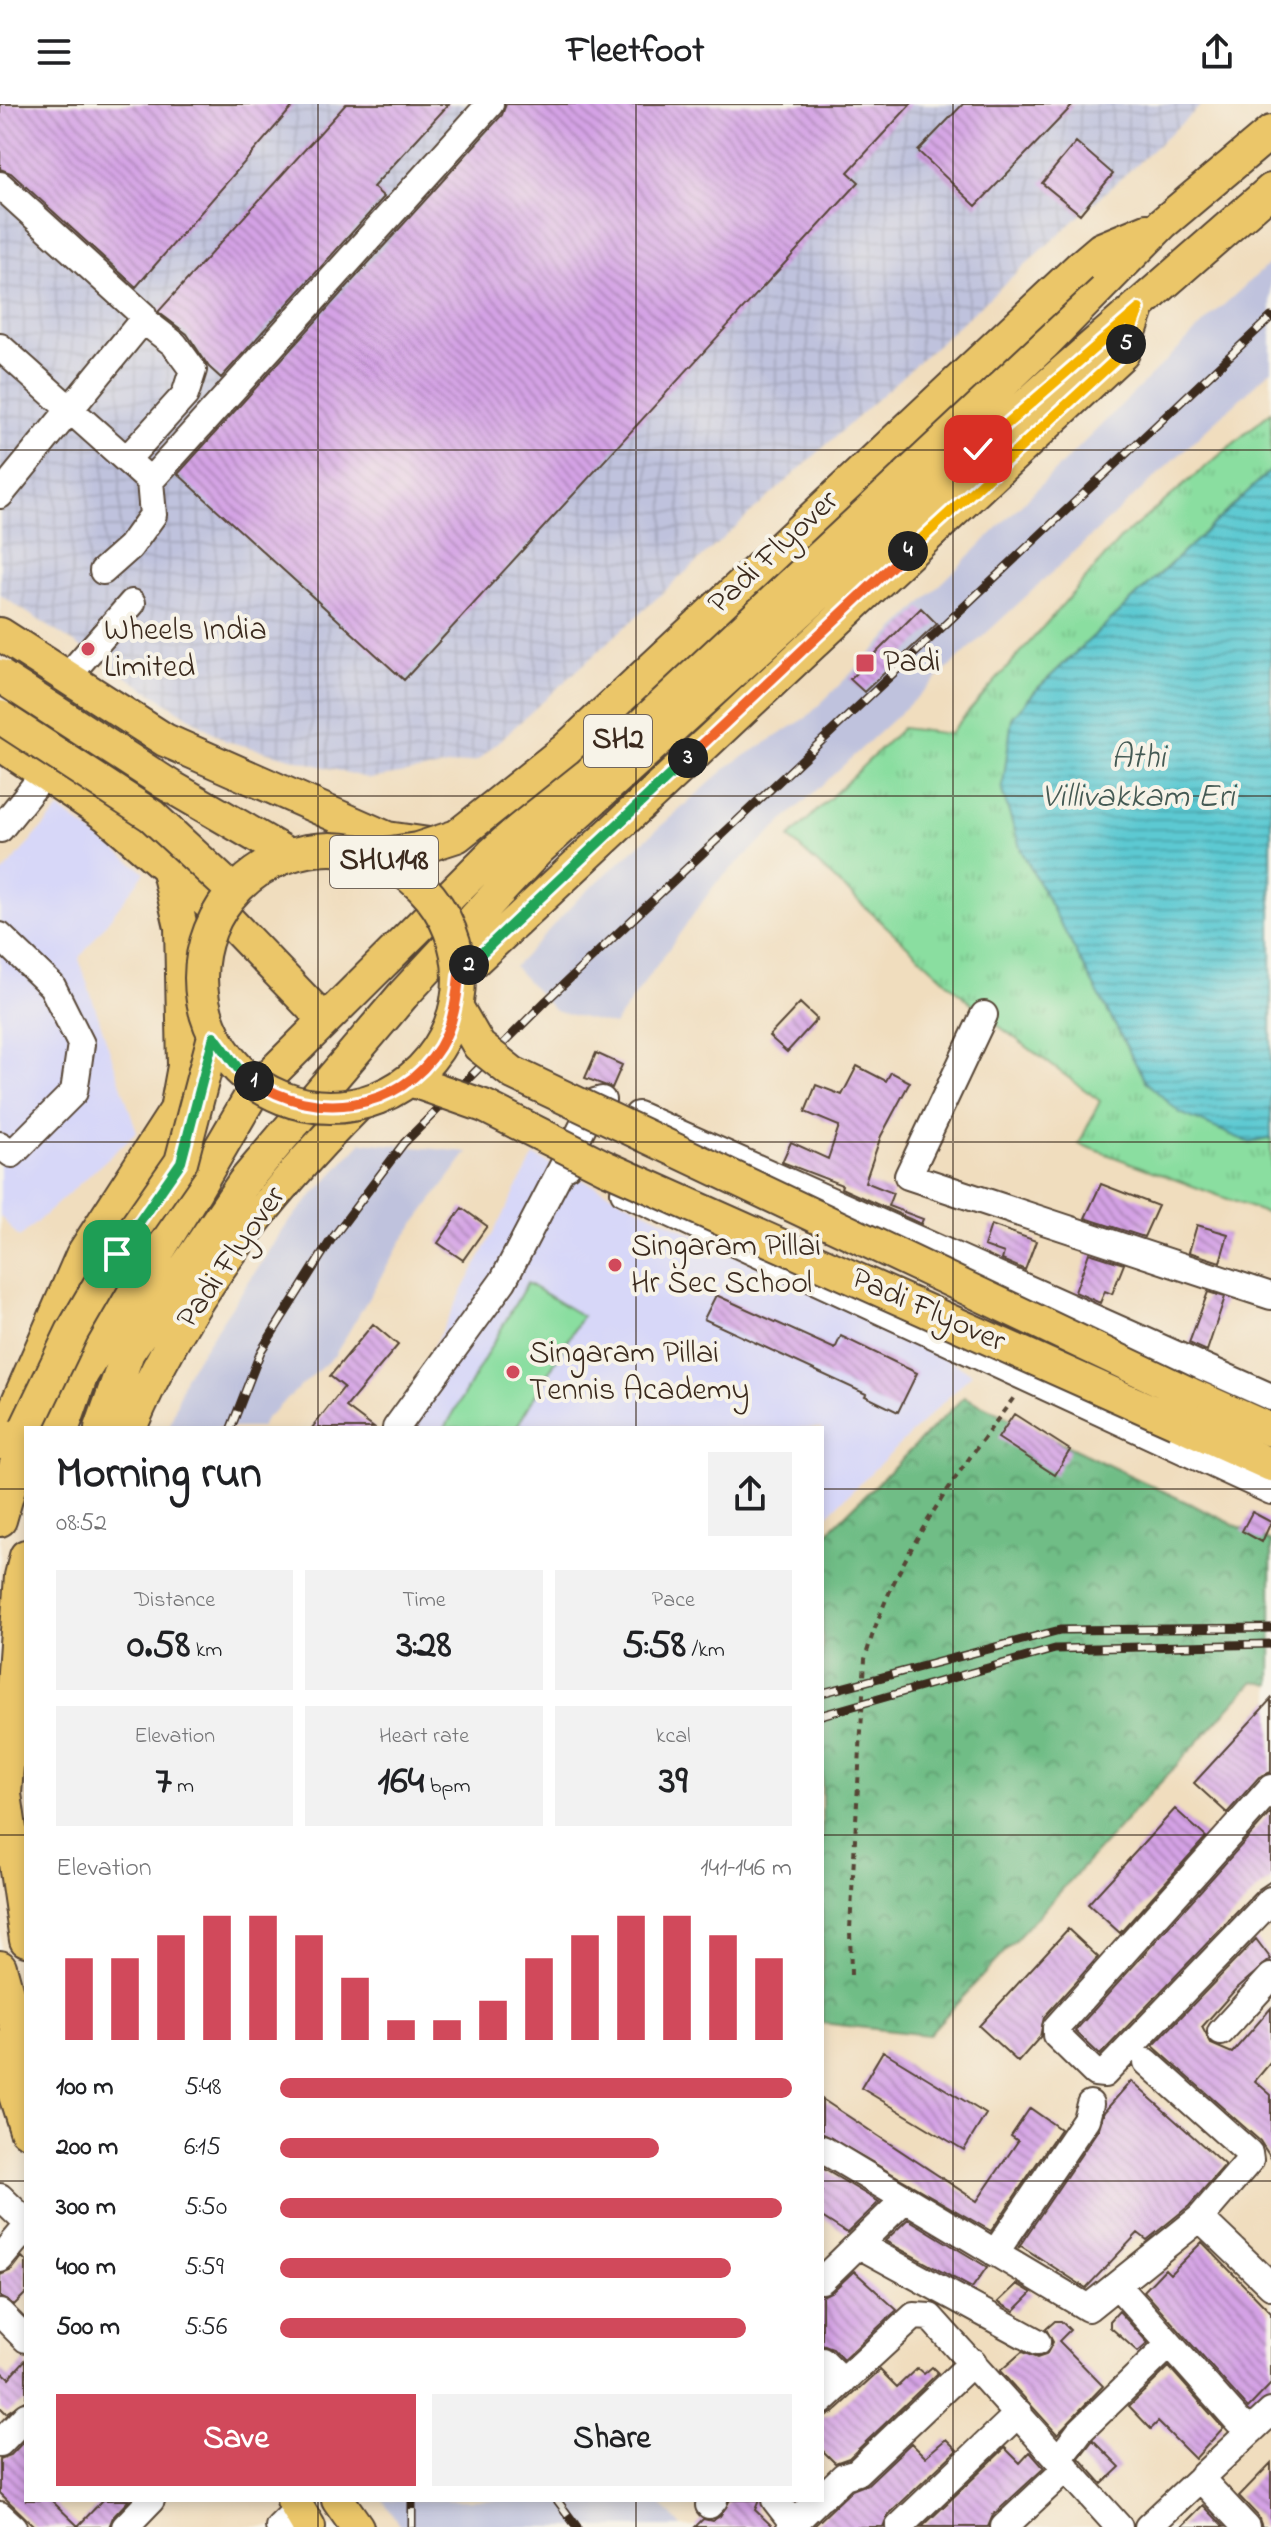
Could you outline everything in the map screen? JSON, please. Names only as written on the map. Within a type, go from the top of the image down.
[{"type":"main road","name":"SH2","points":[[64,1426],[82,1374],[253,1092],[492,854],[770,604],[1043,345],[1163,223],[1271,132]]},
{"type":"main road","name":"SH2","points":[[102,1426],[128,1352],[244,1182],[403,995],[538,850],[1056,378],[1139,309],[1271,190]]},
{"type":"main road","name":"Padi Flyover","points":[[373,856],[417,849],[457,836],[566,749],[1081,266],[1101,249],[1163,223]]},
{"type":"main road","name":"Padi Flyover","points":[[1139,309],[1123,353],[458,991],[440,1047],[410,1080],[385,1095],[358,1105],[316,1107],[275,1095],[240,1071],[214,1036],[202,999],[201,961],[212,923],[233,891],[259,869],[289,855],[331,849],[373,856],[400,870],[424,890],[449,930],[458,991],[479,1046],[513,1073],[1271,1430]]},
{"type":"main road","points":[[0,634],[165,740],[387,838],[492,854]]},
{"type":"main road","name":"SHU148","points":[[0,676],[170,786],[289,855]]},
{"type":"main road","points":[[0,717],[152,816],[233,891]]},
{"type":"main road","points":[[106,815],[165,740]]},
{"type":"main road","points":[[0,744],[106,815],[230,922],[324,1020]]},
{"type":"main road","points":[[0,1443],[82,1255],[176,1110],[184,1066],[181,927],[168,871]]},
{"type":"main road","points":[[27,1426],[72,1332],[117,1254],[181,1162],[214,1036]]},
{"type":"main road","name":"Padi Flyover","points":[[410,1080],[484,1106],[605,1167],[1271,1465]]},
{"type":"main road","name":"Padi Flyover","points":[[131,1426],[149,1383],[204,1289],[263,1207],[305,1157],[358,1105]]},
{"type":"main road","points":[[128,1184],[178,1220]]},
{"type":"main road","points":[[0,1520],[24,1435]]},
{"type":"main road","points":[[24,1564],[5,1794],[24,1926]]},
{"type":"main road","points":[[0,1967],[24,2055]]},
{"type":"main road","points":[[0,2048],[24,2124]]},
{"type":"main road","points":[[339,2502],[357,2527]]},
{"type":"street","points":[[150,481],[490,104]]},
{"type":"street","points":[[0,185],[143,315],[143,320],[174,344],[193,370],[185,395],[127,459]]},
{"type":"street","points":[[0,495],[143,320]]},
{"type":"street","points":[[0,347],[150,481],[153,515],[130,547],[103,571]]},
{"type":"street","points":[[67,677],[132,603]]},
{"type":"street","points":[[0,829],[46,772]]},
{"type":"street","points":[[0,936],[52,986],[81,1044],[74,1092],[12,1154],[0,1145]]},
{"type":"street","points":[[984,1015],[908,1176],[1271,1296]]},
{"type":"street","points":[[397,1426],[503,1281],[595,1102],[604,1100],[1271,1397]]},
{"type":"street","points":[[564,1164],[1027,1381],[1271,1491]]},
{"type":"street","points":[[1271,1788],[1056,2028],[1056,2035],[1095,2073],[1104,2074],[1271,1900]]},
{"type":"street","points":[[1221,2032],[1271,1977]]},
{"type":"street","points":[[824,2150],[1088,2308],[1200,2218],[1251,2156],[1147,2062]]},
{"type":"street","points":[[995,2253],[1086,2119],[1090,2104]]},
{"type":"street","points":[[0,2197],[23,2219],[24,2224]]},
{"type":"street","points":[[824,2278],[904,2200]]},
{"type":"street","points":[[1200,2218],[1267,2274]]},
{"type":"street","points":[[0,2259],[24,2230]]},
{"type":"street","points":[[859,2245],[1037,2342]]},
{"type":"street","points":[[1118,2286],[1168,2346],[1238,2421],[1261,2421]]},
{"type":"street","points":[[0,2313],[24,2337]]},
{"type":"street","points":[[824,2399],[914,2316],[922,2314],[938,2322],[1119,2527]]},
{"type":"street","points":[[1004,2527],[1063,2464],[1079,2432],[1168,2346]]},
{"type":"street","points":[[824,2494],[844,2476],[857,2472],[973,2362]]},
{"type":"street","points":[[824,2363],[843,2382]]},
{"type":"street","points":[[899,2527],[1019,2413]]},
{"type":"street","points":[[2,2438],[24,2418]]},
{"type":"street","points":[[1148,2527],[1261,2421]]},
{"type":"street","points":[[1200,2478],[1246,2527]]},
{"type":"street","points":[[125,2527],[149,2502]]},
{"type":"street","points":[[776,2502],[793,2526],[816,2502]]},
{"type":"street","points":[[0,2515],[13,2527]]},
{"type":"path","points":[[851,1975],[850,1929],[865,1659],[876,1621],[896,1573],[930,1514],[1027,1381]]},
{"type":"shaded area","points":[[0,104],[1203,104],[477,761],[370,779],[226,741],[0,595]]},
{"type":"shaded area","points":[[1271,262],[1271,370],[716,883],[614,1025],[555,1011],[514,967],[578,899],[730,765],[806,718],[1205,322]]},
{"type":"shaded area","points":[[59,809],[145,872],[79,959],[137,1132],[19,1238],[0,1216],[0,876]]},
{"type":"shaded area","points":[[362,1142],[468,1152],[402,1241],[335,1355],[265,1419],[262,1426],[170,1426],[185,1376],[288,1223]]},
{"type":"shaded area","name":"Singaram Pillai Hr Sec School","points":[[534,1156],[972,1374],[824,1518],[824,1426],[391,1426]]},
{"type":"shaded area","points":[[384,2502],[660,2502],[682,2527],[401,2527]]},
{"type":"green space","points":[[1271,412],[1271,470],[1038,688],[1012,718],[1250,1143],[1271,1138],[1271,1215],[1079,1144],[1100,1101],[984,1015],[789,838],[902,728],[949,734],[1121,538]]},
{"type":"green space","name":"Singaram Pillai Tennis Academy","points":[[527,1283],[582,1316],[517,1426],[446,1426]]},
{"type":"green space","points":[[964,1397],[1271,1542],[1271,1685],[1254,1681],[928,2035],[824,2023],[824,1536]]},
{"type":"water","name":"Athi Villivakkam Eri","points":[[1271,470],[1271,1138],[1250,1143],[1180,1113],[1145,1081],[1021,850],[1002,791],[1012,718],[1038,688]]},
{"type":"building","points":[[0,104],[295,104],[136,287],[11,173],[0,169]]},
{"type":"building","points":[[346,104],[449,104],[373,187],[384,197],[221,378],[209,367],[187,334],[158,312]]},
{"type":"building","points":[[506,104],[911,104],[848,172],[859,182],[404,680],[178,474],[502,115]]},
{"type":"building","points":[[963,104],[1074,104],[976,206],[918,151]]},
{"type":"building","points":[[1076,142],[1113,174],[1080,214],[1042,183]]},
{"type":"building","points":[[921,608],[937,624],[864,692],[850,679]]},
{"type":"building","points":[[800,1003],[817,1019],[787,1052],[769,1036]]},
{"type":"building","points":[[596,1053],[622,1065],[612,1088],[585,1078]]},
{"type":"building","points":[[857,1066],[886,1081],[891,1072],[910,1082],[881,1136],[865,1182],[893,1193],[888,1206],[923,1219],[921,1224],[841,1188],[842,1185],[782,1162],[791,1142],[828,1159],[839,1126],[805,1112],[816,1085],[842,1095]]},
{"type":"building","points":[[1101,1184],[1158,1206],[1144,1237],[1085,1218]]},
{"type":"building","points":[[462,1208],[487,1226],[463,1260],[438,1243]]},
{"type":"building","points":[[991,1225],[1036,1241],[1025,1270],[1002,1260],[1004,1253],[984,1246]]},
{"type":"building","points":[[1197,1225],[1228,1234],[1220,1262],[1189,1252]]},
{"type":"building","points":[[1089,1253],[1124,1264],[1112,1294],[1105,1291],[1100,1303],[1075,1292]]},
{"type":"building","points":[[1208,1292],[1225,1297],[1207,1351],[1189,1343]]},
{"type":"building","points":[[716,1295],[835,1349],[841,1336],[917,1373],[898,1412],[704,1319]]},
{"type":"building","points":[[373,1324],[398,1345],[346,1407],[371,1426],[314,1426],[344,1387],[330,1376]]},
{"type":"building","points":[[1014,1414],[1070,1450],[1055,1475],[998,1438]]},
{"type":"building","points":[[1252,1512],[1271,1522],[1262,1542],[1242,1531]]},
{"type":"building","points":[[1271,1699],[1271,1772],[1259,1777],[1227,1813],[1194,1783]]},
{"type":"building","points":[[1175,1809],[1206,1837],[1120,1933],[1088,1904]]},
{"type":"building","points":[[1271,1812],[1271,1881],[1259,1889],[1100,2055],[1075,2031]]},
{"type":"building","points":[[1068,1929],[1098,1957],[1044,2017],[1040,2037],[1018,2062],[979,2026]]},
{"type":"building","points":[[1256,1939],[1271,1959],[1235,1990],[1202,2027],[1211,2044],[1232,2053],[1271,2008],[1271,2062],[1255,2081],[1271,2095],[1271,2158],[1260,2141],[1153,2046]]},
{"type":"building","points":[[883,2051],[986,2114],[964,2150],[861,2088]]},
{"type":"building","points":[[1131,2081],[1225,2165],[1189,2206],[1147,2240],[1138,2233],[1086,2288],[1021,2246],[1018,2248],[1099,2128],[1104,2112]]},
{"type":"building","points":[[824,2100],[977,2201],[1018,2141],[1011,2136],[1030,2108],[1060,2129],[991,2231],[824,2134]]},
{"type":"building","points":[[824,2169],[879,2202],[847,2233],[824,2218]]},
{"type":"building","points":[[908,2219],[987,2267],[972,2288],[885,2241]]},
{"type":"building","points":[[1202,2242],[1271,2313],[1271,2384],[1248,2408],[1144,2291],[1165,2269],[1170,2274]]},
{"type":"building","points":[[22,2257],[24,2295],[14,2305],[0,2297],[0,2275],[12,2270]]},
{"type":"building","points":[[854,2271],[897,2310],[843,2360],[833,2349],[824,2346],[824,2295],[833,2291]]},
{"type":"building","points":[[1017,2284],[1032,2293],[1014,2311],[998,2302]]},
{"type":"building","points":[[1119,2311],[1148,2343],[1138,2352],[1110,2327],[1110,2321]]},
{"type":"building","points":[[1055,2321],[1061,2321],[1070,2330],[1059,2341],[1103,2386],[1057,2434],[1000,2371],[1022,2352],[1037,2358],[1046,2355],[1053,2342],[1046,2329]]},
{"type":"building","points":[[24,2361],[24,2401],[6,2413],[0,2407],[0,2370],[9,2378]]},
{"type":"building","points":[[932,2367],[938,2373],[849,2458],[835,2463],[824,2452],[824,2416],[833,2413],[880,2370],[897,2387],[917,2368],[924,2374]]},
{"type":"building","points":[[1169,2367],[1223,2428],[1195,2459],[1158,2422],[1151,2429],[1129,2406]]},
{"type":"building","points":[[946,2439],[957,2450],[888,2515],[883,2527],[813,2527],[852,2490],[868,2484],[911,2443],[925,2457]]},
{"type":"building","points":[[1093,2440],[1120,2467],[1102,2484],[1079,2458]]},
{"type":"building","points":[[24,2441],[24,2502],[53,2502],[78,2526],[101,2502],[127,2502],[113,2517],[109,2527],[35,2527],[0,2493],[0,2459],[11,2455]]},
{"type":"building","points":[[1005,2448],[1020,2463],[1030,2452],[1044,2468],[993,2515],[988,2527],[922,2527]]},
{"type":"building","points":[[1271,2463],[1271,2527],[1262,2527],[1258,2516],[1239,2496]]},
{"type":"building","points":[[729,2502],[758,2502],[755,2510],[773,2527],[695,2527],[703,2519],[712,2521],[720,2516]]},
{"type":"building","points":[[1203,2505],[1224,2527],[1181,2527]]},
{"type":"railway","points":[[232,1426],[261,1351],[331,1240],[404,1143],[546,1001],[1271,317]]},
{"type":"railway","points":[[824,1692],[1060,1630],[1271,1628]]},
{"type":"railway","points":[[824,1714],[1055,1649],[1271,1644]]},
{"type":"railway","points":[[412,2502],[412,2527]]},
{"type":"railway","points":[[558,2502],[577,2527]]},
{"type":"place","name":"Wheels India Limited","points":[[88,649]]},
{"type":"place","name":"Padi","points":[[865,663]]},
{"type":"place","name":"Singaram Pillai Hr Sec School","points":[[615,1265]]},
{"type":"place","name":"Singaram Pillai Tennis Academy","points":[[513,1372]]},
{"type":"route","points":[[117,1254],[157,1201],[181,1162],[214,1036],[240,1071],[275,1095],[316,1107],[358,1105],[385,1095],[410,1080],[440,1047],[456,1006],[459,975],[879,577],[1123,353],[1139,309],[978,449]]}]
